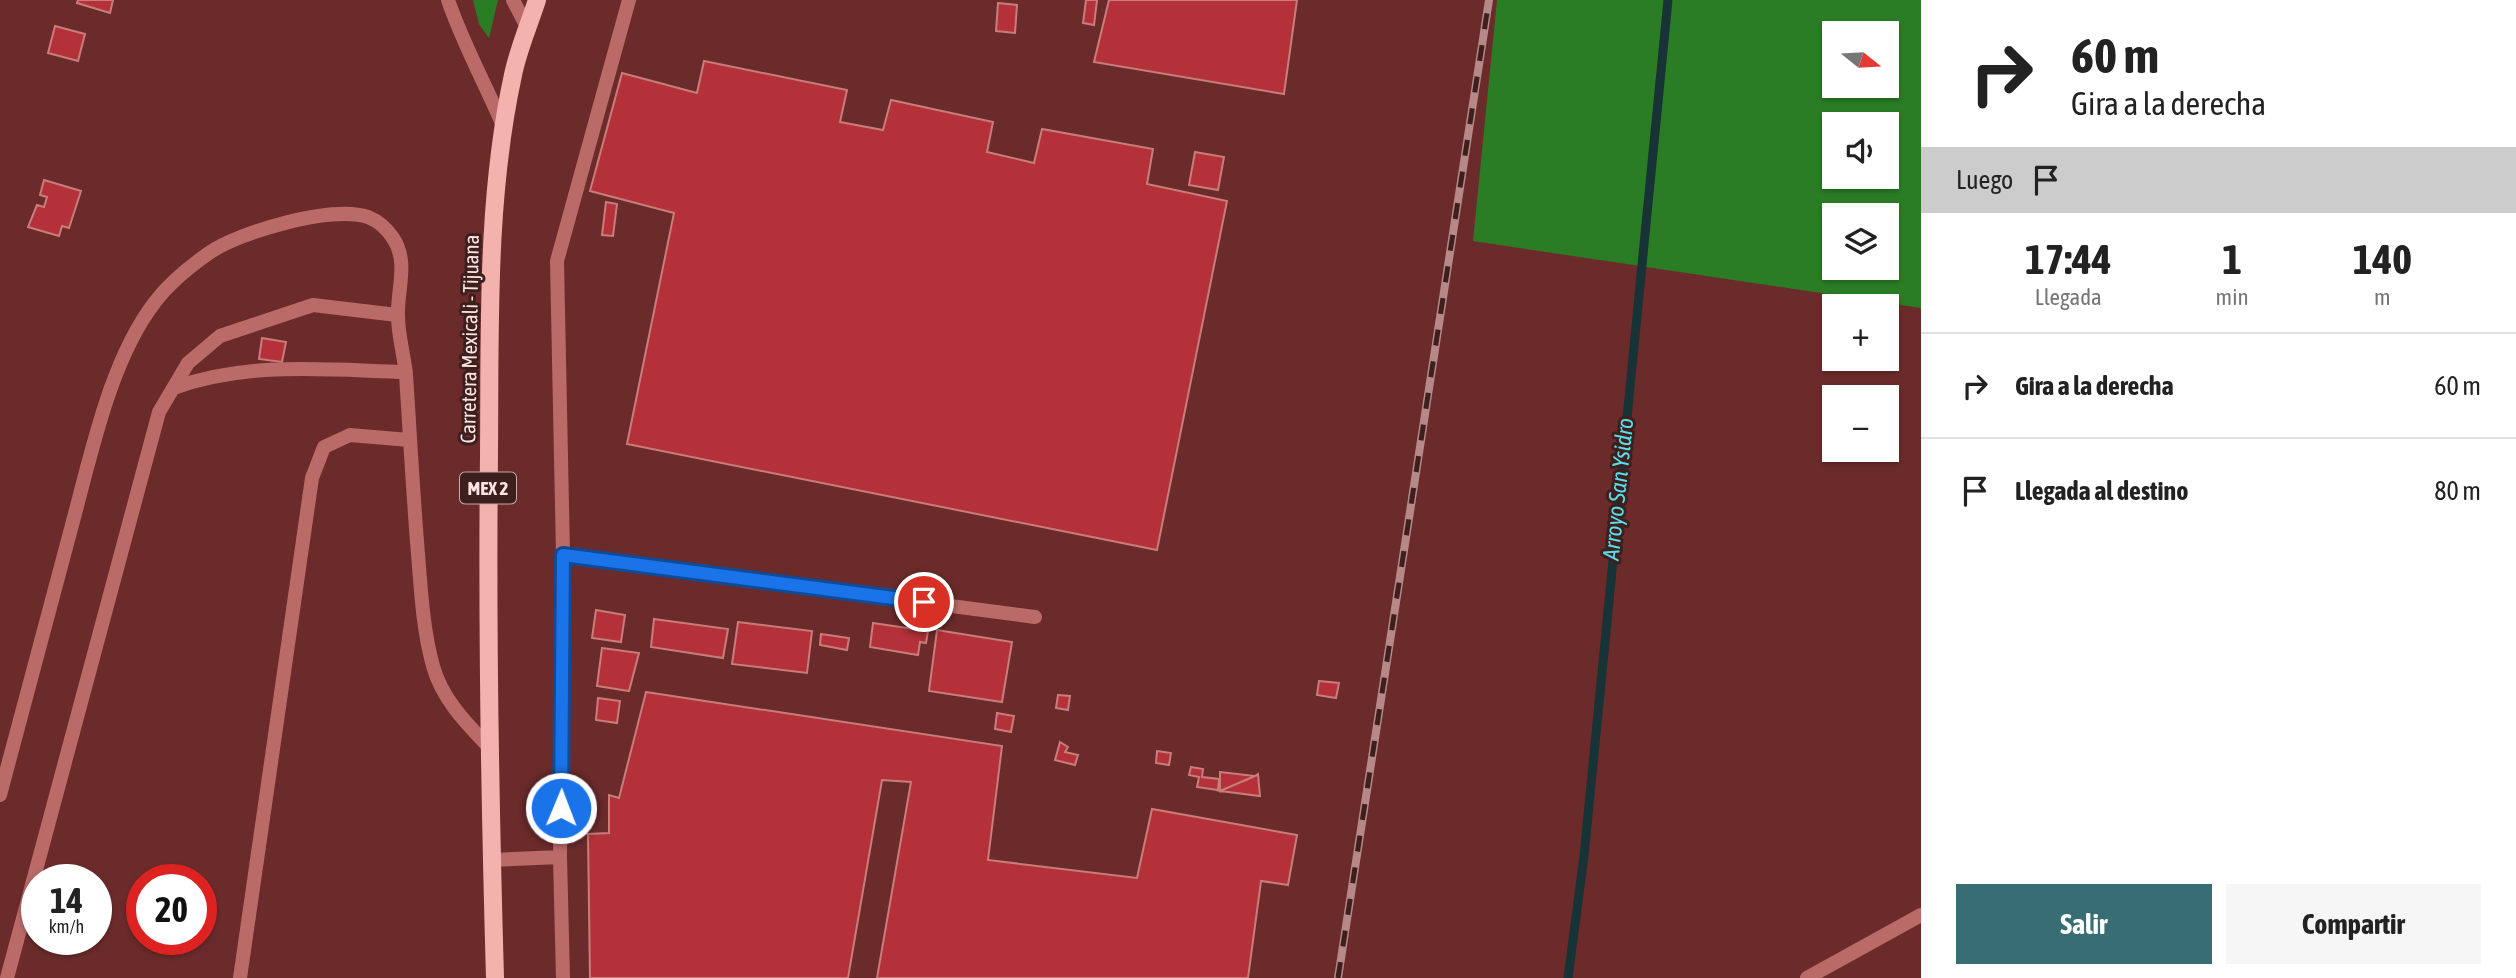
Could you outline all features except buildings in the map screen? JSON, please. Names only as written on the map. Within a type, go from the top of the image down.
[{"type":"main road","name":"Carretera Mexicali - Tijuana","points":[[495,978],[489,747],[490,350],[494,229],[503,128],[513,73],[537,0]]},
{"type":"lane","points":[[448,0],[461,38],[482,76],[503,128]]},
{"type":"lane","points":[[513,0],[528,29]]},
{"type":"lane","points":[[563,978],[560,857],[563,555],[558,261],[623,12],[629,0]]},
{"type":"lane","points":[[0,795],[89,461],[112,385],[132,340],[154,303],[183,272],[221,244],[264,227],[341,214],[366,217],[382,225],[394,240],[402,260],[397,315],[405,372],[421,587],[433,668],[450,704],[489,747]]},
{"type":"lane","points":[[7,978],[159,412],[188,363],[220,336],[313,305],[397,315]]},
{"type":"lane","points":[[174,388],[203,377],[270,369],[405,372]]},
{"type":"lane","points":[[240,978],[312,478],[324,447],[351,435],[409,440]]},
{"type":"lane","points":[[563,555],[1035,617]]},
{"type":"lane","points":[[492,860],[560,857]]},
{"type":"lane","points":[[1807,978],[1921,915]]},
{"type":"green space","points":[[473,0],[498,0],[489,38],[479,24]]},
{"type":"green space","points":[[1497,0],[1921,0],[1921,308],[1899,305],[1899,294],[1827,294],[1473,241]]},
{"type":"waterway","name":"Arroyo San Ysidro","points":[[1568,978],[1584,856],[1668,0]]},
{"type":"railway","points":[[1338,978],[1489,0]]},
{"type":"route","points":[[561,808],[563,555],[924,602]]}]
